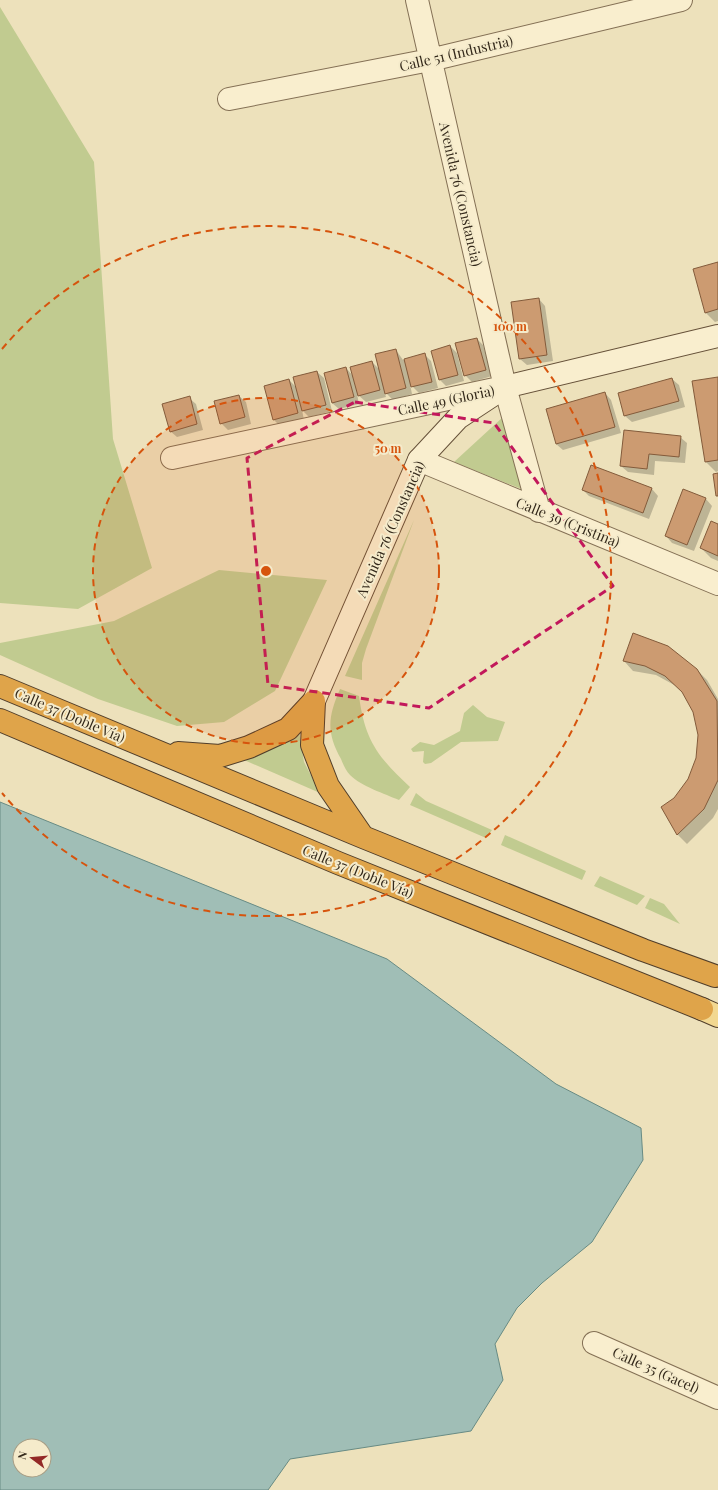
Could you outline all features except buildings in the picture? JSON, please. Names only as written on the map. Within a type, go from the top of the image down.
[{"type":"highway","name":"Calle 37 (Doble Vía)","points":[[0,686],[363,837],[643,950],[717,974]]},
{"type":"highway","points":[[158,752],[220,756],[249,747],[288,729],[314,701]]},
{"type":"highway","points":[[314,701],[312,745],[328,786],[363,837]]},
{"type":"highway","name":"Calle 37 (Doble Vía)","points":[[0,720],[338,863],[710,1012]]},
{"type":"street","name":"Avenida 76 (Constancia)","points":[[417,0],[505,387],[539,511]]},
{"type":"street","name":"Calle 51 (Industria)","points":[[229,99],[430,60],[681,0]]},
{"type":"street","name":"Calle 49 (Gloria)","points":[[172,458],[505,387],[718,336]]},
{"type":"street","name":"Avenida 76 (Constancia)","points":[[314,701],[419,460],[458,418],[505,387]]},
{"type":"street","name":"Calle 39 (Cristina)","points":[[419,460],[718,584]]},
{"type":"street","name":"Calle 35 (Gacel)","points":[[594,1343],[718,1398]]},
{"type":"highlighted area","points":[[355,402],[494,423],[613,586],[429,708],[268,685],[247,458]]},
{"type":"green space","points":[[0,7],[94,162],[113,439],[152,568],[78,609],[0,603]]},
{"type":"green space","points":[[503,417],[524,490],[454,462]]},
{"type":"green space","points":[[414,520],[366,649],[362,663],[362,680],[345,676]]},
{"type":"green space","points":[[219,570],[327,580],[275,691],[224,722],[177,726],[98,699],[0,655],[0,643],[114,621]]},
{"type":"green space","points":[[340,689],[359,696],[369,737],[381,757],[410,787],[399,800],[360,783],[347,772],[333,741],[330,724],[333,708]]},
{"type":"green space","points":[[473,705],[487,717],[505,722],[498,741],[461,742],[431,763],[425,764],[423,762],[424,751],[413,752],[411,749],[420,742],[434,745],[460,731],[464,713]]},
{"type":"green space","points":[[299,730],[304,762],[320,793],[244,760]]},
{"type":"green space","points":[[416,793],[426,801],[492,830],[486,838],[410,805]]},
{"type":"green space","points":[[505,835],[586,871],[582,880],[501,845]]},
{"type":"green space","points":[[600,876],[645,896],[637,905],[594,886]]},
{"type":"green space","points":[[650,898],[664,904],[680,924],[645,908]]},
{"type":"water","points":[[0,802],[387,959],[556,1084],[641,1128],[643,1160],[592,1242],[542,1283],[517,1308],[495,1344],[503,1380],[471,1431],[290,1459],[268,1490],[0,1490]]}]
